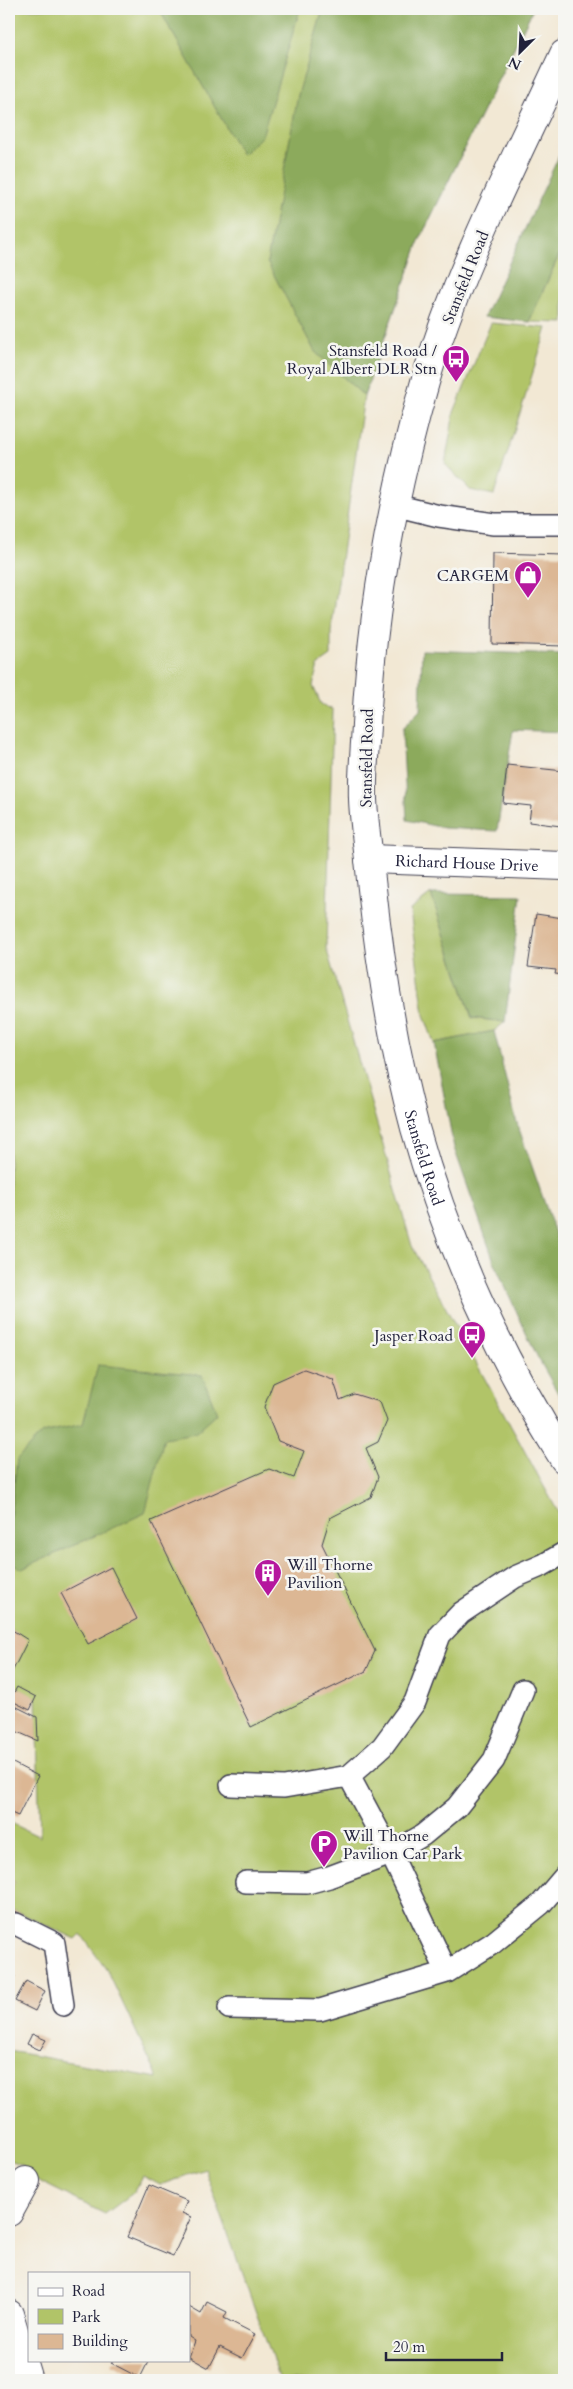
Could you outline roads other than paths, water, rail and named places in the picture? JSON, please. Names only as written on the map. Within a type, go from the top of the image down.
[{"type":"street","name":"Stansfeld Road","points":[[564,54],[470,259],[425,381],[394,505],[377,595],[368,688],[362,798],[378,952],[392,1026],[418,1138],[443,1212],[488,1324],[564,1459]]},
{"type":"street","name":"Richard House Drive","points":[[369,859],[564,866]]},
{"type":"street","points":[[9,2212],[26,2181]]},
{"type":"street","points":[[9,2314],[34,2380]]},
{"type":"lane","points":[[394,505],[439,516],[494,524],[564,524]]},
{"type":"lane","points":[[231,1785],[284,1787],[349,1776],[382,1747],[414,1702],[440,1635],[461,1613],[515,1577],[543,1565],[564,1553]]},
{"type":"lane","points":[[246,1882],[307,1883],[392,1854],[423,1835],[458,1807],[494,1760],[523,1690]]},
{"type":"lane","points":[[349,1776],[392,1854],[447,1972]]},
{"type":"lane","points":[[229,2008],[320,2010],[447,1972],[493,1943],[541,1904],[564,1877]]},
{"type":"lane","points":[[16,1924],[54,1943],[64,2005]]},
{"type":"place","name":"Stansfeld Road / Royal Albert DLR Stn","points":[[456,383]]},
{"type":"place","name":"CARGEM","points":[[528,599]]},
{"type":"place","name":"Jasper Road","points":[[472,1359]]},
{"type":"place","name":"Will Thorne Pavilion","points":[[268,1597]]},
{"type":"place","name":"Will Thorne Pavilion Car Park","points":[[324,1868]]}]
